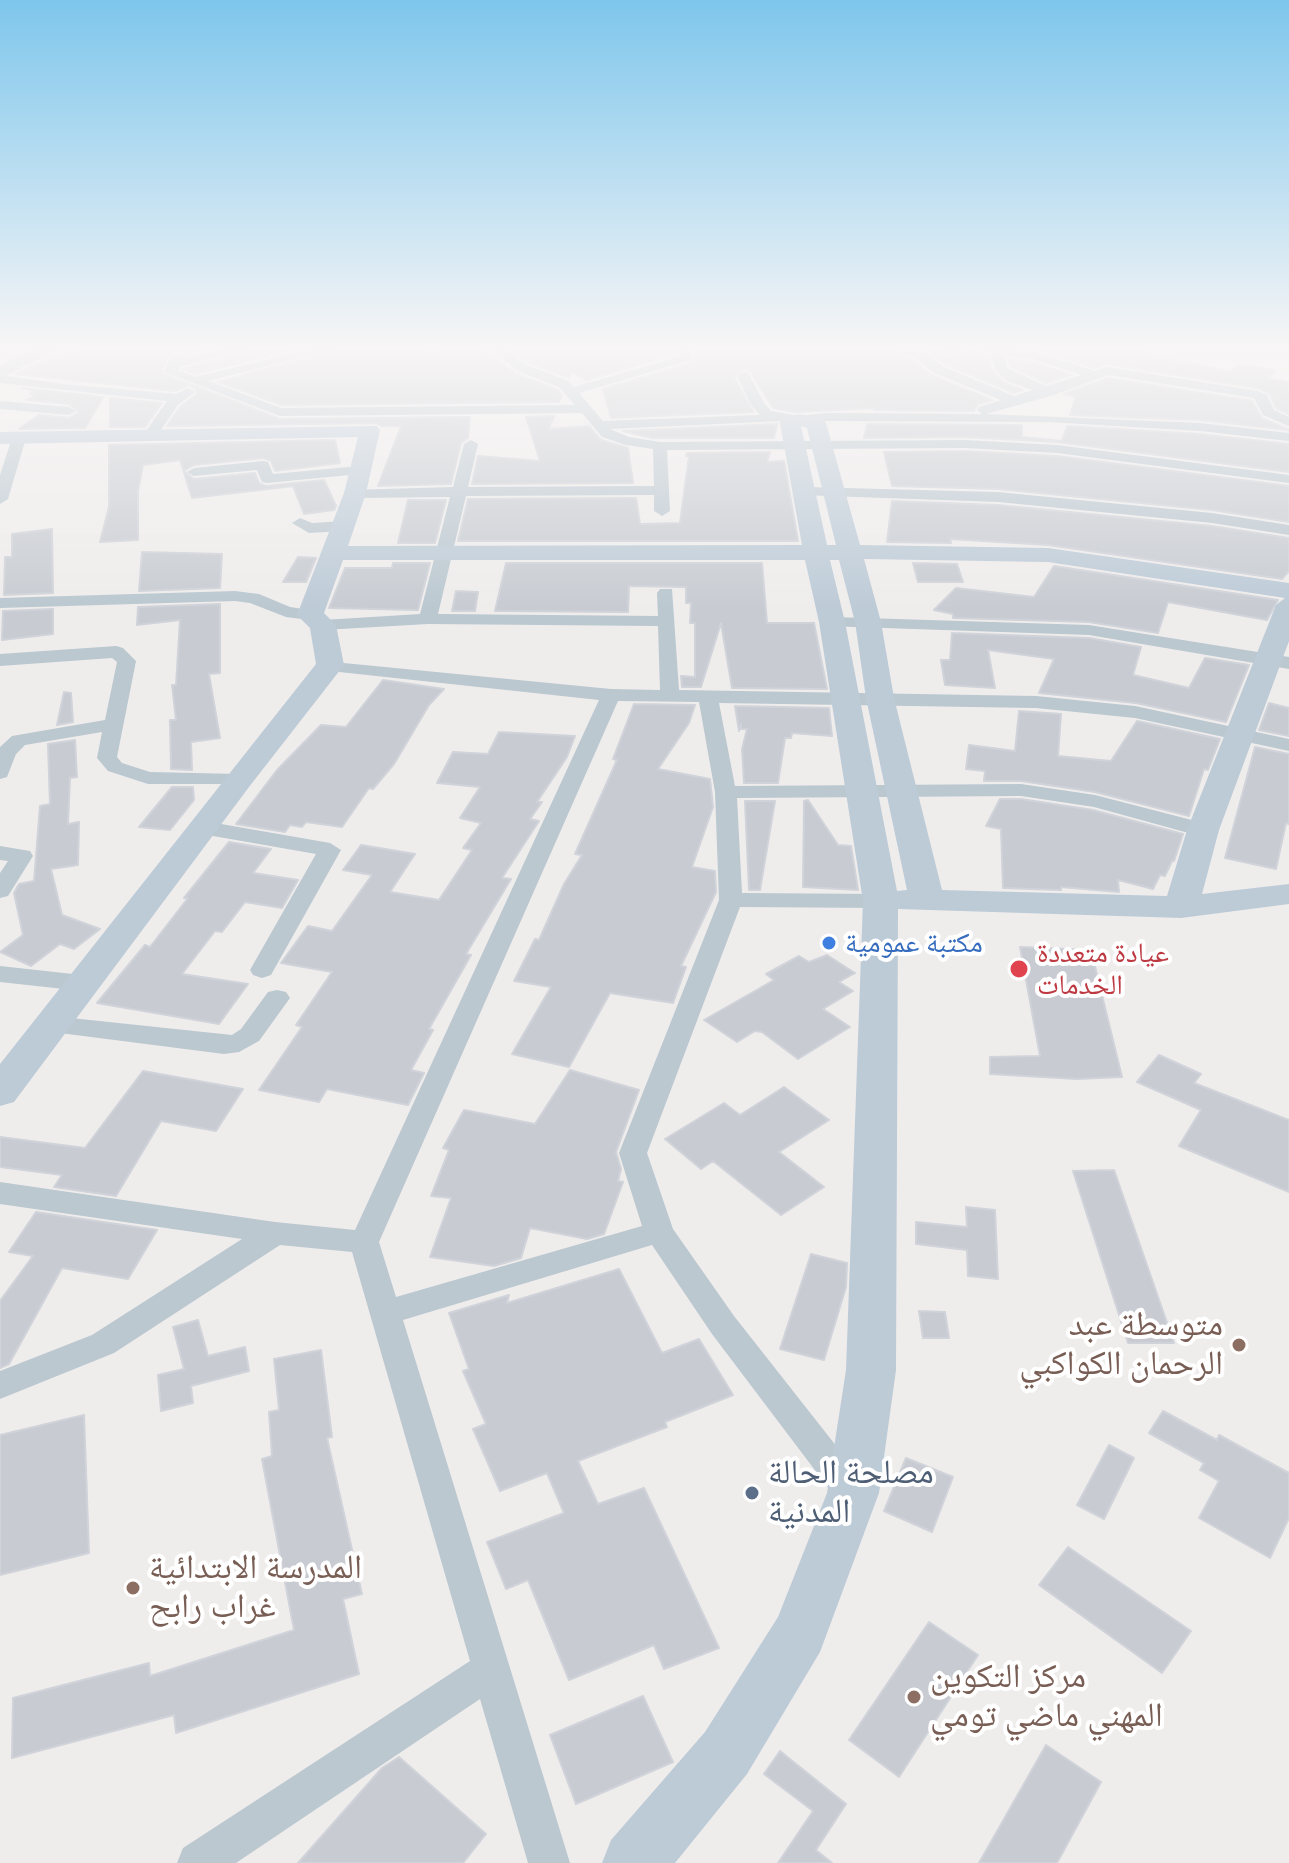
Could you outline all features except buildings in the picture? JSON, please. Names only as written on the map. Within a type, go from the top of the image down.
[{"type":"street","points":[[0,499],[9,438],[118,435]]},
{"type":"street","points":[[330,665],[317,620],[370,435]]},
{"type":"street","points":[[609,435],[660,446],[769,435]]},
{"type":"street","points":[[798,435],[815,552],[832,622],[861,791],[904,900]]},
{"type":"street","points":[[634,1863],[726,1753],[800,1633],[853,1493],[871,1370],[904,900],[900,791],[868,622],[833,492],[800,435]]},
{"type":"street","points":[[839,435],[1057,449],[1289,479]]},
{"type":"street","points":[[428,619],[471,444]]},
{"type":"street","points":[[660,446],[662,511]]},
{"type":"street","points":[[194,472],[263,465],[267,479],[358,482],[458,493],[663,490]]},
{"type":"street","points":[[805,492],[1013,498],[1199,516],[1289,530]]},
{"type":"street","points":[[300,523],[309,528],[344,526]]},
{"type":"street","points":[[334,553],[847,552],[1048,555],[1289,591]]},
{"type":"street","points":[[666,593],[670,697]]},
{"type":"street","points":[[0,603],[235,596],[253,598],[286,612],[317,620],[667,621]]},
{"type":"street","points":[[1181,907],[1203,830],[1237,734],[1278,661],[1289,605]]},
{"type":"street","points":[[832,622],[1089,630],[1278,661]]},
{"type":"street","points":[[0,660],[116,652],[127,661],[107,758],[115,767],[148,778],[238,780]]},
{"type":"street","points":[[330,665],[611,695],[1036,702],[1135,712],[1289,745]]},
{"type":"street","points":[[0,1092],[238,780],[330,665]]},
{"type":"street","points":[[549,1863],[364,1242],[611,695]]},
{"type":"street","points":[[708,698],[726,792],[731,900],[633,1153],[659,1232],[723,1325],[853,1493]]},
{"type":"street","points":[[0,773],[6,752],[11,744],[19,740],[115,724]]},
{"type":"street","points":[[726,792],[1021,790],[1095,801],[1203,830]]},
{"type":"street","points":[[204,828],[330,850],[262,970]]},
{"type":"street","points":[[0,853],[22,856],[0,891]]},
{"type":"street","points":[[731,900],[904,900],[1181,907],[1289,894]]},
{"type":"street","points":[[0,974],[82,983]]},
{"type":"street","points":[[52,1024],[224,1045],[239,1043],[250,1035],[277,998]]},
{"type":"street","points":[[0,1193],[275,1233],[364,1242]]},
{"type":"street","points":[[386,1313],[659,1232]]},
{"type":"street","points":[[0,1385],[103,1344],[275,1233]]},
{"type":"street","points":[[198,1863],[493,1668]]},
{"type":"place","name":"مكتبة عمومية","points":[[829,943]]},
{"type":"place","name":"عيادة متعددة الخدمات","points":[[1019,969]]},
{"type":"place","name":"متوسطة عبد الرحمان الكواكبي","points":[[1239,1345]]},
{"type":"place","name":"مصلحة الحالة المدنية","points":[[752,1493]]},
{"type":"place","name":"المدرسة الابتدائية غراب رابح","points":[[133,1588]]},
{"type":"place","name":"مركز التكوين المهني ماضي تومي","points":[[914,1697]]}]
